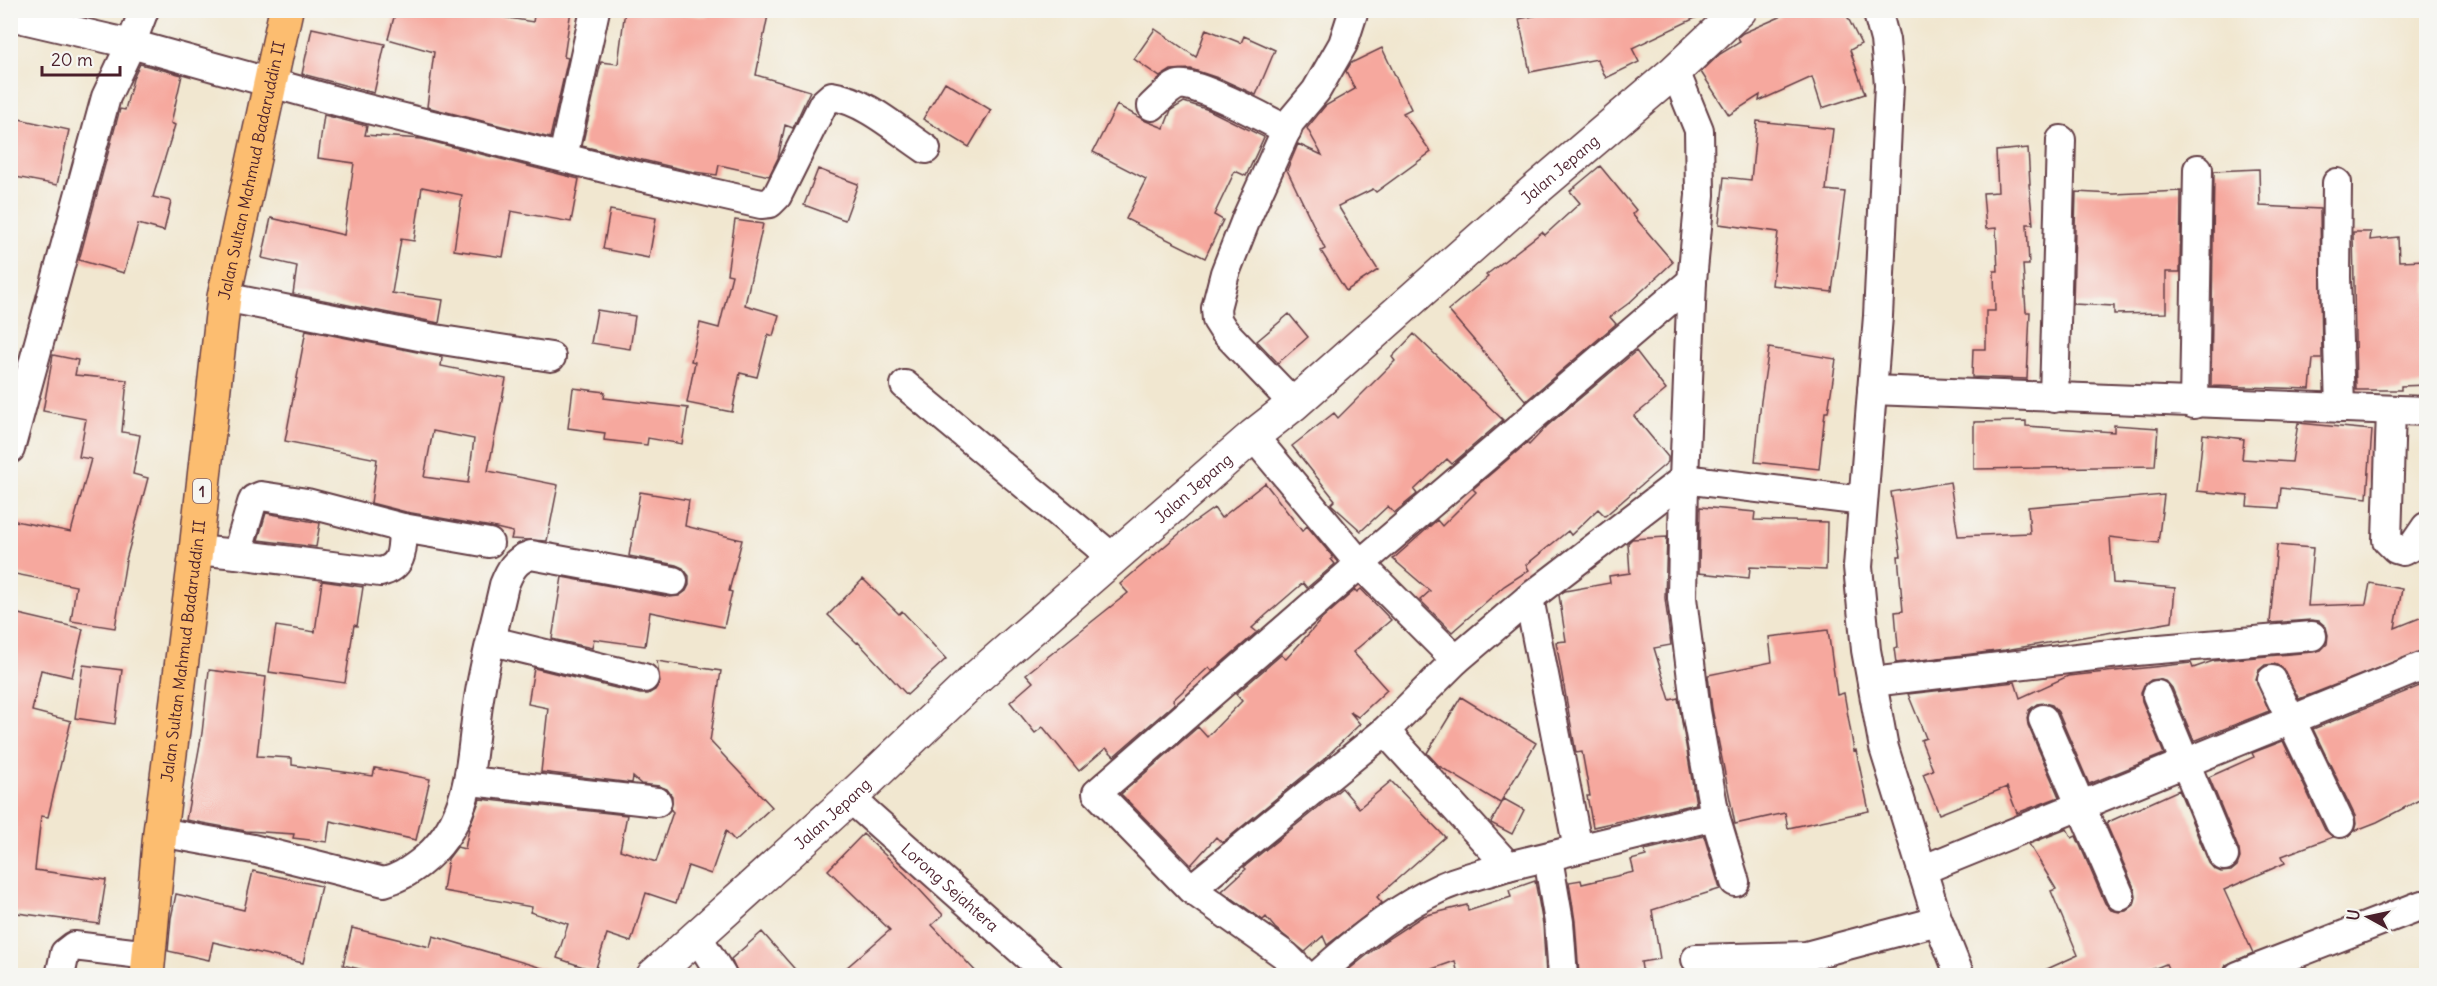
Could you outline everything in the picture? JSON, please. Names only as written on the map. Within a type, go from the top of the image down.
[{"type":"highway","name":"Jalan Sultan Mahmud Badaruddin II","points":[[148,965],[160,832],[196,550],[224,297],[286,10]]},
{"type":"street","points":[[10,449],[106,97],[144,10]]},
{"type":"street","points":[[563,157],[596,10]]},
{"type":"street","name":"Jalan Jepang","points":[[653,975],[850,798],[978,676],[1252,435],[1294,404],[1534,191],[1675,71],[1740,10]]},
{"type":"street","points":[[1877,10],[1885,40],[1889,85],[1872,390],[1858,567],[1866,650],[1884,748],[1938,921],[1960,975]]},
{"type":"street","points":[[1294,404],[1224,331],[1217,320],[1216,308],[1225,273],[1247,217],[1287,130],[1316,91],[1343,44],[1353,13]]},
{"type":"street","points":[[10,16],[131,44],[620,172],[761,204],[770,203],[777,196],[823,104],[832,96],[866,109],[926,148]]},
{"type":"street","points":[[1675,71],[1699,130],[1700,195],[1692,281],[1682,598],[1696,711],[1715,816],[1735,882]]},
{"type":"street","points":[[1152,106],[1168,91],[1178,85],[1186,84],[1287,130]]},
{"type":"street","points":[[2054,398],[2061,140]]},
{"type":"street","points":[[2194,404],[2198,169]]},
{"type":"street","points":[[2337,183],[2336,278],[2340,408]]},
{"type":"street","points":[[1306,975],[1286,956],[1191,889],[1097,793],[1360,564],[1692,281]]},
{"type":"street","points":[[224,297],[429,338],[551,357]]},
{"type":"street","points":[[905,385],[1113,558]]},
{"type":"street","points":[[1872,390],[2194,404],[2427,411]]},
{"type":"street","points":[[2391,410],[2387,540],[2396,549],[2403,551],[2414,546],[2427,526]]},
{"type":"street","points":[[1252,435],[1360,564],[1456,660]]},
{"type":"street","points":[[1191,889],[1385,731],[1456,660],[1529,598],[1684,479],[1863,501]]},
{"type":"street","points":[[237,554],[252,503],[254,499],[261,496],[307,503],[403,528],[489,543]]},
{"type":"street","points":[[196,550],[380,572],[390,570],[398,559],[401,553],[403,528]]},
{"type":"street","points":[[160,832],[253,849],[384,882],[404,875],[433,852],[454,824],[470,781],[480,692],[509,571],[520,559],[531,555],[673,581]]},
{"type":"street","points":[[1529,598],[1578,849]]},
{"type":"street","points":[[1872,682],[2136,651],[2312,636]]},
{"type":"street","points":[[492,641],[644,678]]},
{"type":"street","points":[[1922,870],[2427,665]]},
{"type":"street","points":[[2272,680],[2340,823]]},
{"type":"street","points":[[2157,695],[2224,856]]},
{"type":"street","points":[[2043,719],[2120,897]]},
{"type":"street","points":[[1385,731],[1508,866]]},
{"type":"street","points":[[470,781],[657,802]]},
{"type":"street","name":"Lorong Sejahtera","points":[[850,798],[1050,975]]},
{"type":"street","points":[[1317,975],[1339,955],[1406,906],[1443,886],[1508,866],[1715,816]]},
{"type":"street","points":[[1548,858],[1559,922],[1563,975]]},
{"type":"street","points":[[2238,975],[2422,905]]},
{"type":"street","points":[[1696,959],[1806,956],[1938,921]]},
{"type":"street","points":[[697,936],[722,975]]},
{"type":"street","points":[[60,975],[65,953],[74,946],[148,965]]},
{"type":"building","points":[[396,10],[478,10],[477,13],[533,22],[535,10],[571,10],[564,57],[568,58],[550,138],[427,107],[434,52],[388,39]]},
{"type":"building","points":[[625,10],[653,10],[707,17],[709,10],[769,10],[756,75],[810,91],[793,128],[785,125],[778,158],[769,176],[719,165],[717,175],[694,172],[582,146],[601,62],[618,64]]},
{"type":"building","points":[[1562,10],[1712,10],[1632,48],[1639,62],[1606,78],[1597,59],[1530,72],[1519,19]]},
{"type":"building","points":[[1777,10],[1844,10],[1861,44],[1850,50],[1865,94],[1822,108],[1812,77],[1759,101],[1760,95],[1729,115],[1701,72],[1720,54],[1740,42],[1738,37],[1743,33],[1780,17]]},
{"type":"building","points":[[312,28],[385,44],[374,93],[302,74]]},
{"type":"building","points":[[1155,29],[1196,57],[1206,29],[1241,43],[1244,36],[1275,50],[1256,95],[1221,79],[1191,69],[1171,70],[1160,77],[1134,59]]},
{"type":"building","points":[[1382,48],[1411,109],[1403,113],[1431,152],[1376,192],[1373,189],[1338,206],[1378,270],[1346,291],[1321,251],[1325,249],[1287,170],[1298,144],[1322,155],[1307,128],[1325,106],[1355,89],[1346,71],[1351,63]]},
{"type":"building","points":[[140,64],[182,75],[171,123],[175,125],[153,197],[171,201],[164,231],[138,224],[124,273],[79,260],[120,109],[125,110],[133,79]]},
{"type":"building","points":[[945,82],[991,110],[969,147],[923,119]]},
{"type":"building","points":[[1184,102],[1209,110],[1264,137],[1246,176],[1235,171],[1214,215],[1223,220],[1205,258],[1126,219],[1146,179],[1093,152],[1117,105],[1164,128],[1171,110]]},
{"type":"building","points":[[324,115],[367,126],[365,135],[422,139],[579,179],[571,222],[511,211],[503,257],[454,250],[462,195],[422,187],[414,241],[401,239],[392,293],[443,300],[439,323],[293,294],[297,266],[262,258],[271,218],[344,235],[354,163],[318,158]]},
{"type":"building","points":[[10,117],[69,130],[57,185],[10,176]]},
{"type":"building","points":[[1757,121],[1833,129],[1826,190],[1845,192],[1832,292],[1772,285],[1778,232],[1719,224],[1724,177],[1751,180]]},
{"type":"building","points":[[2028,148],[2033,224],[2027,224],[2029,265],[2023,265],[2026,312],[2030,312],[2027,379],[1972,377],[1973,349],[1986,349],[1986,311],[1995,311],[1994,271],[1998,271],[1996,228],[1986,229],[1983,193],[1998,192],[1996,151]]},
{"type":"building","points":[[1600,166],[1636,210],[1632,214],[1673,262],[1629,303],[1610,317],[1616,324],[1526,401],[1448,310],[1488,277],[1486,275],[1542,232],[1545,235],[1580,203],[1570,191]]},
{"type":"building","points":[[818,169],[858,184],[845,220],[804,205]]},
{"type":"building","points":[[2259,169],[2260,206],[2320,209],[2322,359],[2313,359],[2310,389],[2211,386],[2214,171]]},
{"type":"building","points":[[2181,191],[2180,272],[2166,272],[2166,313],[2114,314],[2114,306],[2073,304],[2076,192],[2114,194]]},
{"type":"building","points":[[610,210],[656,218],[649,258],[603,249]]},
{"type":"building","points":[[735,220],[763,224],[745,305],[779,315],[773,336],[768,334],[757,377],[740,373],[732,412],[687,403],[695,362],[691,361],[700,323],[719,328],[732,275],[727,274]]},
{"type":"building","points":[[2353,232],[2371,232],[2370,240],[2398,237],[2399,261],[2427,260],[2427,385],[2401,386],[2401,390],[2356,390]]},
{"type":"building","points":[[597,310],[635,316],[630,349],[591,343]]},
{"type":"building","points":[[1289,314],[1308,337],[1278,363],[1257,341]]},
{"type":"building","points":[[306,330],[442,357],[441,366],[506,379],[488,471],[558,485],[547,541],[511,539],[513,532],[406,512],[371,503],[377,459],[285,441]],"holes":[[[433,431],[474,439],[468,483],[424,477]]]},
{"type":"building","points":[[1414,334],[1503,420],[1452,464],[1447,459],[1414,490],[1417,494],[1394,513],[1388,506],[1361,531],[1331,504],[1335,500],[1292,446],[1334,413],[1338,418],[1395,361],[1392,357]]},
{"type":"building","points":[[1769,348],[1836,359],[1828,412],[1825,412],[1819,469],[1755,462]]},
{"type":"building","points":[[1636,351],[1666,390],[1634,416],[1668,457],[1668,462],[1605,516],[1598,509],[1571,535],[1568,531],[1526,565],[1529,570],[1504,586],[1452,632],[1420,600],[1430,591],[1393,559],[1437,520],[1442,526],[1476,492],[1473,489],[1527,443],[1529,445],[1547,426]]},
{"type":"building","points":[[53,355],[78,360],[75,375],[127,380],[122,432],[140,435],[133,474],[148,478],[126,560],[115,628],[71,621],[76,586],[10,573],[10,520],[71,532],[91,459],[79,457],[86,419],[43,411]]},
{"type":"building","points":[[573,388],[605,392],[604,398],[688,408],[682,444],[648,438],[647,445],[604,440],[605,433],[568,428]]},
{"type":"building","points":[[2026,421],[2026,426],[2114,432],[2114,425],[2158,428],[2155,466],[1974,469],[1974,422]]},
{"type":"building","points":[[2298,423],[2372,430],[2367,498],[2281,488],[2279,508],[2247,506],[2248,496],[2197,491],[2203,434],[2244,439],[2242,459],[2292,462]]},
{"type":"building","points":[[1950,482],[1958,536],[2030,533],[2028,507],[2164,495],[2158,543],[2110,537],[2113,583],[2175,588],[2172,622],[2005,650],[1896,663],[1894,648],[1898,647],[1895,612],[1903,611],[1898,556],[1901,556],[1891,492]]},
{"type":"building","points":[[1265,483],[1302,531],[1307,526],[1333,557],[1331,559],[1335,564],[1307,588],[1303,583],[1266,615],[1252,628],[1257,632],[1212,671],[1209,667],[1173,700],[1175,703],[1114,756],[1106,748],[1079,771],[1043,727],[1035,733],[1010,702],[1033,682],[1026,674],[1128,593],[1120,584],[1186,528],[1214,508],[1221,518]]},
{"type":"building","points":[[640,492],[689,500],[685,526],[742,540],[729,591],[732,592],[724,627],[650,612],[645,646],[594,639],[592,648],[552,639],[562,577],[670,597],[679,596],[686,591],[689,576],[683,568],[629,556]]},
{"type":"building","points":[[1700,507],[1755,512],[1754,520],[1827,522],[1826,570],[1750,567],[1749,578],[1699,573]]},
{"type":"building","points":[[266,513],[320,523],[316,547],[258,540]]},
{"type":"building","points":[[1667,537],[1665,598],[1671,645],[1654,648],[1670,700],[1678,698],[1696,804],[1593,827],[1582,752],[1576,753],[1556,642],[1566,641],[1559,595],[1565,591],[1610,583],[1609,576],[1630,573],[1628,543],[1632,539]]},
{"type":"building","points":[[2277,545],[2313,548],[2308,606],[2366,604],[2370,583],[2402,589],[2395,628],[2427,615],[2427,649],[2299,699],[2282,667],[2274,664],[2265,665],[2259,670],[2256,679],[2269,711],[2194,741],[2172,688],[2167,682],[2159,679],[2151,680],[2144,685],[2141,692],[2142,701],[2164,754],[2089,784],[2058,712],[2052,705],[2037,704],[2029,710],[2028,725],[2059,797],[2017,813],[2007,787],[1939,814],[1923,774],[1933,770],[1921,740],[1926,738],[1908,694],[2015,682],[2020,698],[2068,676],[2191,663],[2193,668],[2213,661],[2321,650],[2327,644],[2328,635],[2326,627],[2319,621],[2270,623]]},
{"type":"building","points":[[863,579],[899,614],[902,611],[946,659],[907,695],[858,642],[828,615]]},
{"type":"building","points":[[322,581],[363,587],[357,626],[354,625],[345,683],[269,672],[276,626],[315,632]]},
{"type":"building","points":[[1361,589],[1391,620],[1353,652],[1387,690],[1358,717],[1350,712],[1360,724],[1323,760],[1222,843],[1216,837],[1191,865],[1121,794],[1198,727],[1207,737],[1242,701],[1236,694],[1281,655],[1286,659],[1321,620],[1355,590],[1357,592]]},
{"type":"building","points":[[10,612],[83,629],[72,677],[41,670],[32,711],[71,721],[48,817],[41,816],[35,870],[106,880],[99,924],[10,912]]},
{"type":"building","points":[[1828,630],[1837,695],[1844,693],[1854,751],[1856,750],[1869,811],[1788,828],[1785,813],[1735,824],[1712,709],[1708,675],[1772,662],[1769,637]]},
{"type":"building","points":[[657,661],[721,671],[710,741],[772,807],[735,841],[726,831],[711,874],[688,866],[676,903],[646,893],[631,942],[607,934],[595,971],[557,958],[568,924],[530,912],[532,907],[443,891],[448,859],[457,847],[465,849],[469,828],[480,799],[627,815],[620,850],[656,862],[673,812],[671,810],[672,796],[667,789],[641,784],[633,777],[632,783],[541,772],[548,708],[528,704],[534,668],[648,694],[655,690],[660,682]]},
{"type":"building","points":[[83,665],[122,670],[115,724],[75,718]]},
{"type":"building","points":[[209,670],[266,677],[257,756],[292,758],[292,765],[373,776],[375,768],[430,779],[416,840],[330,821],[327,842],[293,838],[294,834],[246,831],[186,820],[202,733]]},
{"type":"building","points":[[2427,683],[2427,796],[2377,822],[2354,831],[2355,816],[2313,729]]},
{"type":"building","points":[[1461,697],[1536,743],[1500,803],[1439,766],[1427,753]]},
{"type":"building","points":[[2283,741],[2325,830],[2333,837],[2282,856],[2285,863],[2224,890],[2253,953],[2226,965],[2222,975],[2171,975],[2166,964],[2138,975],[2034,975],[2078,955],[2051,891],[2056,889],[2029,844],[2067,829],[2072,838],[2076,836],[2105,903],[2111,910],[2126,911],[2134,905],[2135,890],[2106,823],[2179,790],[2209,863],[2221,872],[2231,871],[2237,866],[2240,858],[2239,850],[2209,777],[2254,757],[2252,753]]},
{"type":"building","points":[[1391,781],[1445,837],[1377,897],[1382,903],[1327,945],[1323,936],[1305,952],[1275,928],[1266,917],[1263,920],[1222,891],[1246,869],[1244,867],[1342,788],[1359,808]]},
{"type":"building","points":[[1504,799],[1524,810],[1512,834],[1491,823]]},
{"type":"building","points":[[863,834],[943,915],[932,925],[979,975],[838,975],[890,930],[828,870]]},
{"type":"building","points":[[1704,836],[1720,889],[1652,910],[1660,959],[1641,962],[1643,975],[1579,975],[1569,882],[1581,880],[1582,884],[1634,872],[1631,860],[1646,856],[1645,850]]},
{"type":"building","points":[[253,871],[321,886],[303,963],[213,942],[209,960],[168,951],[176,894],[244,910]]},
{"type":"building","points":[[1535,881],[1543,924],[1546,975],[1458,975],[1455,961],[1415,975],[1342,975],[1386,940],[1423,916],[1467,905],[1468,911],[1511,897],[1509,890]]},
{"type":"building","points":[[352,928],[430,947],[433,936],[549,970],[548,975],[384,975],[343,965]]},
{"type":"building","points":[[762,932],[800,975],[738,975],[731,959]]}]
